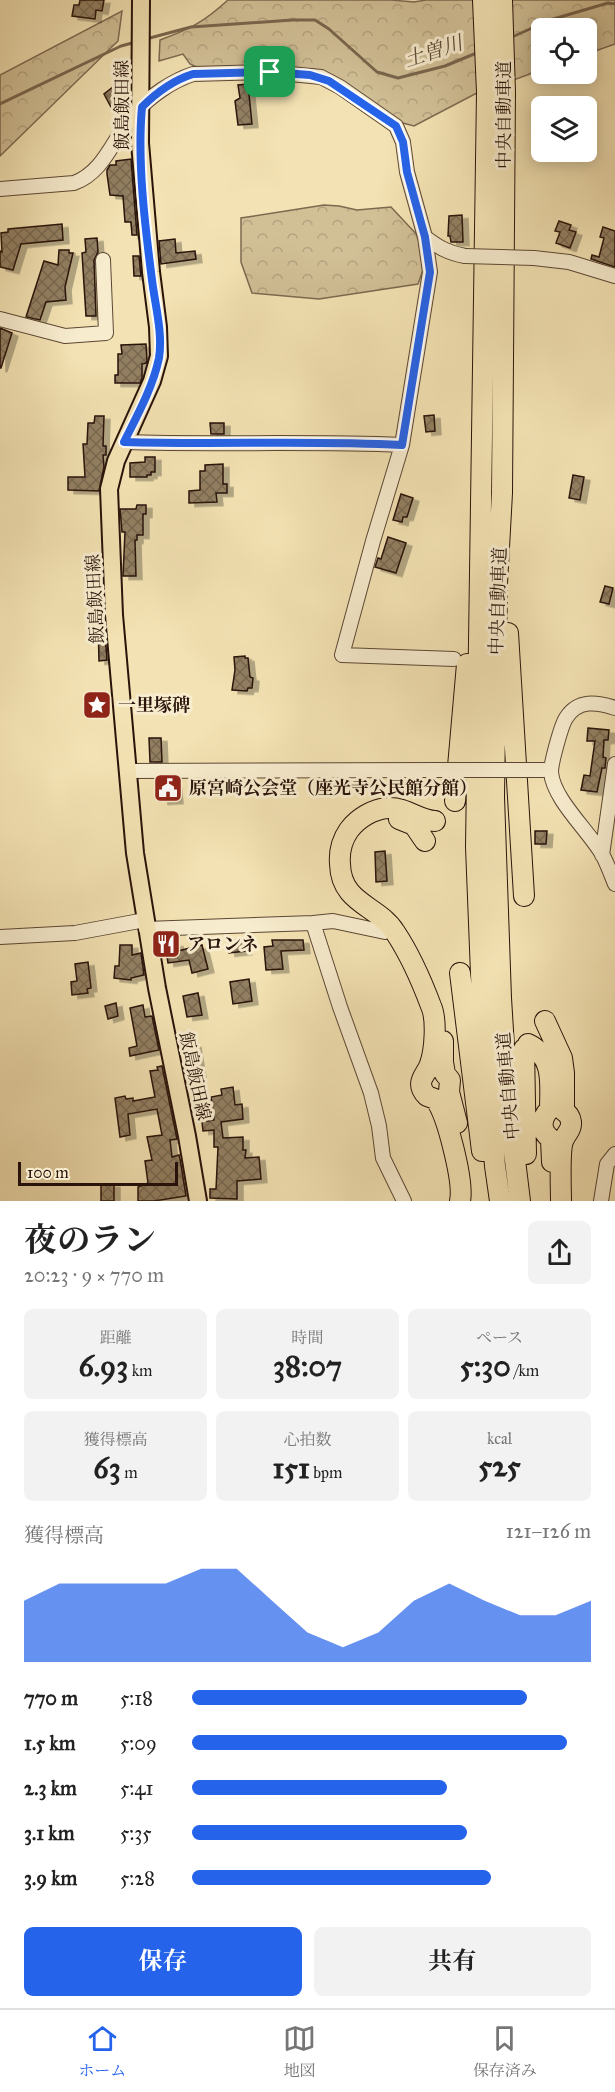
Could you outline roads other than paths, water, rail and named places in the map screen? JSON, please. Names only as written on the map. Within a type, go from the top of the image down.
[{"type":"highway","name":"中央自動車道","points":[[483,0],[496,92],[502,493],[497,584],[494,797],[496,892],[507,1095],[520,1201]]},
{"type":"highway","name":"中央自動車道","points":[[500,1201],[495,1166],[482,999],[476,847],[481,512],[496,92],[502,0]]},
{"type":"highway","points":[[502,493],[505,586],[524,896]]},
{"type":"highway","points":[[455,801],[481,512]]},
{"type":"highway","points":[[435,821],[428,821],[399,808],[383,809],[368,814],[355,823],[346,835],[340,853],[340,869],[345,886],[356,900],[385,920],[396,933],[432,1006],[435,1023],[432,1060],[421,1082],[427,1096],[435,1099],[444,1114],[461,1184],[460,1201]]},
{"type":"highway","points":[[425,841],[419,830],[408,821],[393,818],[378,820],[364,828],[354,841],[349,864],[353,880],[362,893],[394,915],[404,929],[442,1008],[443,1062],[450,1080],[449,1092],[471,1184],[470,1201]]},
{"type":"highway","points":[[460,973],[474,1098],[491,1201]]},
{"type":"highway","points":[[545,1021],[562,1058],[564,1111],[569,1115],[571,1122],[571,1129],[564,1138],[562,1149],[561,1201]]},
{"type":"highway","points":[[527,1201],[526,1046],[535,1047],[550,1070],[550,1109],[545,1115],[542,1127],[551,1139],[552,1201]]},
{"type":"main road","name":"飯島飯田線","points":[[141,6],[140,143],[159,356],[152,381],[116,461],[109,489],[114,615],[135,853],[146,925],[198,1201]]},
{"type":"street","points":[[0,189],[66,184],[82,180],[90,175],[134,114],[166,87],[193,74],[270,72],[321,77],[340,87],[396,126],[403,142],[407,172],[425,237],[430,272],[402,445],[342,655],[454,659]]},
{"type":"street","points":[[0,179],[66,184]]},
{"type":"street","points":[[425,237],[451,254],[569,262],[615,276]]},
{"type":"street","points":[[0,319],[65,336],[106,333],[103,260]]},
{"type":"street","points":[[124,442],[198,445],[342,442],[402,445]]},
{"type":"street","points":[[615,708],[599,702],[590,702],[567,716],[548,770],[555,788],[602,855],[615,884]]},
{"type":"street","points":[[602,855],[612,800],[615,764]]},
{"type":"street","points":[[127,771],[548,770]]},
{"type":"street","points":[[0,937],[75,933],[146,925],[333,921],[385,932]]},
{"type":"street","points":[[313,923],[371,1093],[379,1126],[382,1158],[404,1201]]},
{"type":"street","points":[[601,1201],[607,1164],[615,1154]]},
{"type":"waterway","name":"土曽川","points":[[512,37],[550,20],[608,3],[615,4]]},
{"type":"waterway","name":"土曽川","points":[[146,39],[191,27],[315,20],[329,29],[377,72],[398,78],[445,66],[479,52]]},
{"type":"waterway","name":"土曽川","points":[[0,104],[121,46],[136,42]]},
{"type":"place","name":"一里塚碑","points":[[97,705]]},
{"type":"place","name":"原宮崎公会堂（座光寺公民館分館）","points":[[168,788]]},
{"type":"place","name":"アロンネ","points":[[166,944]]}]
